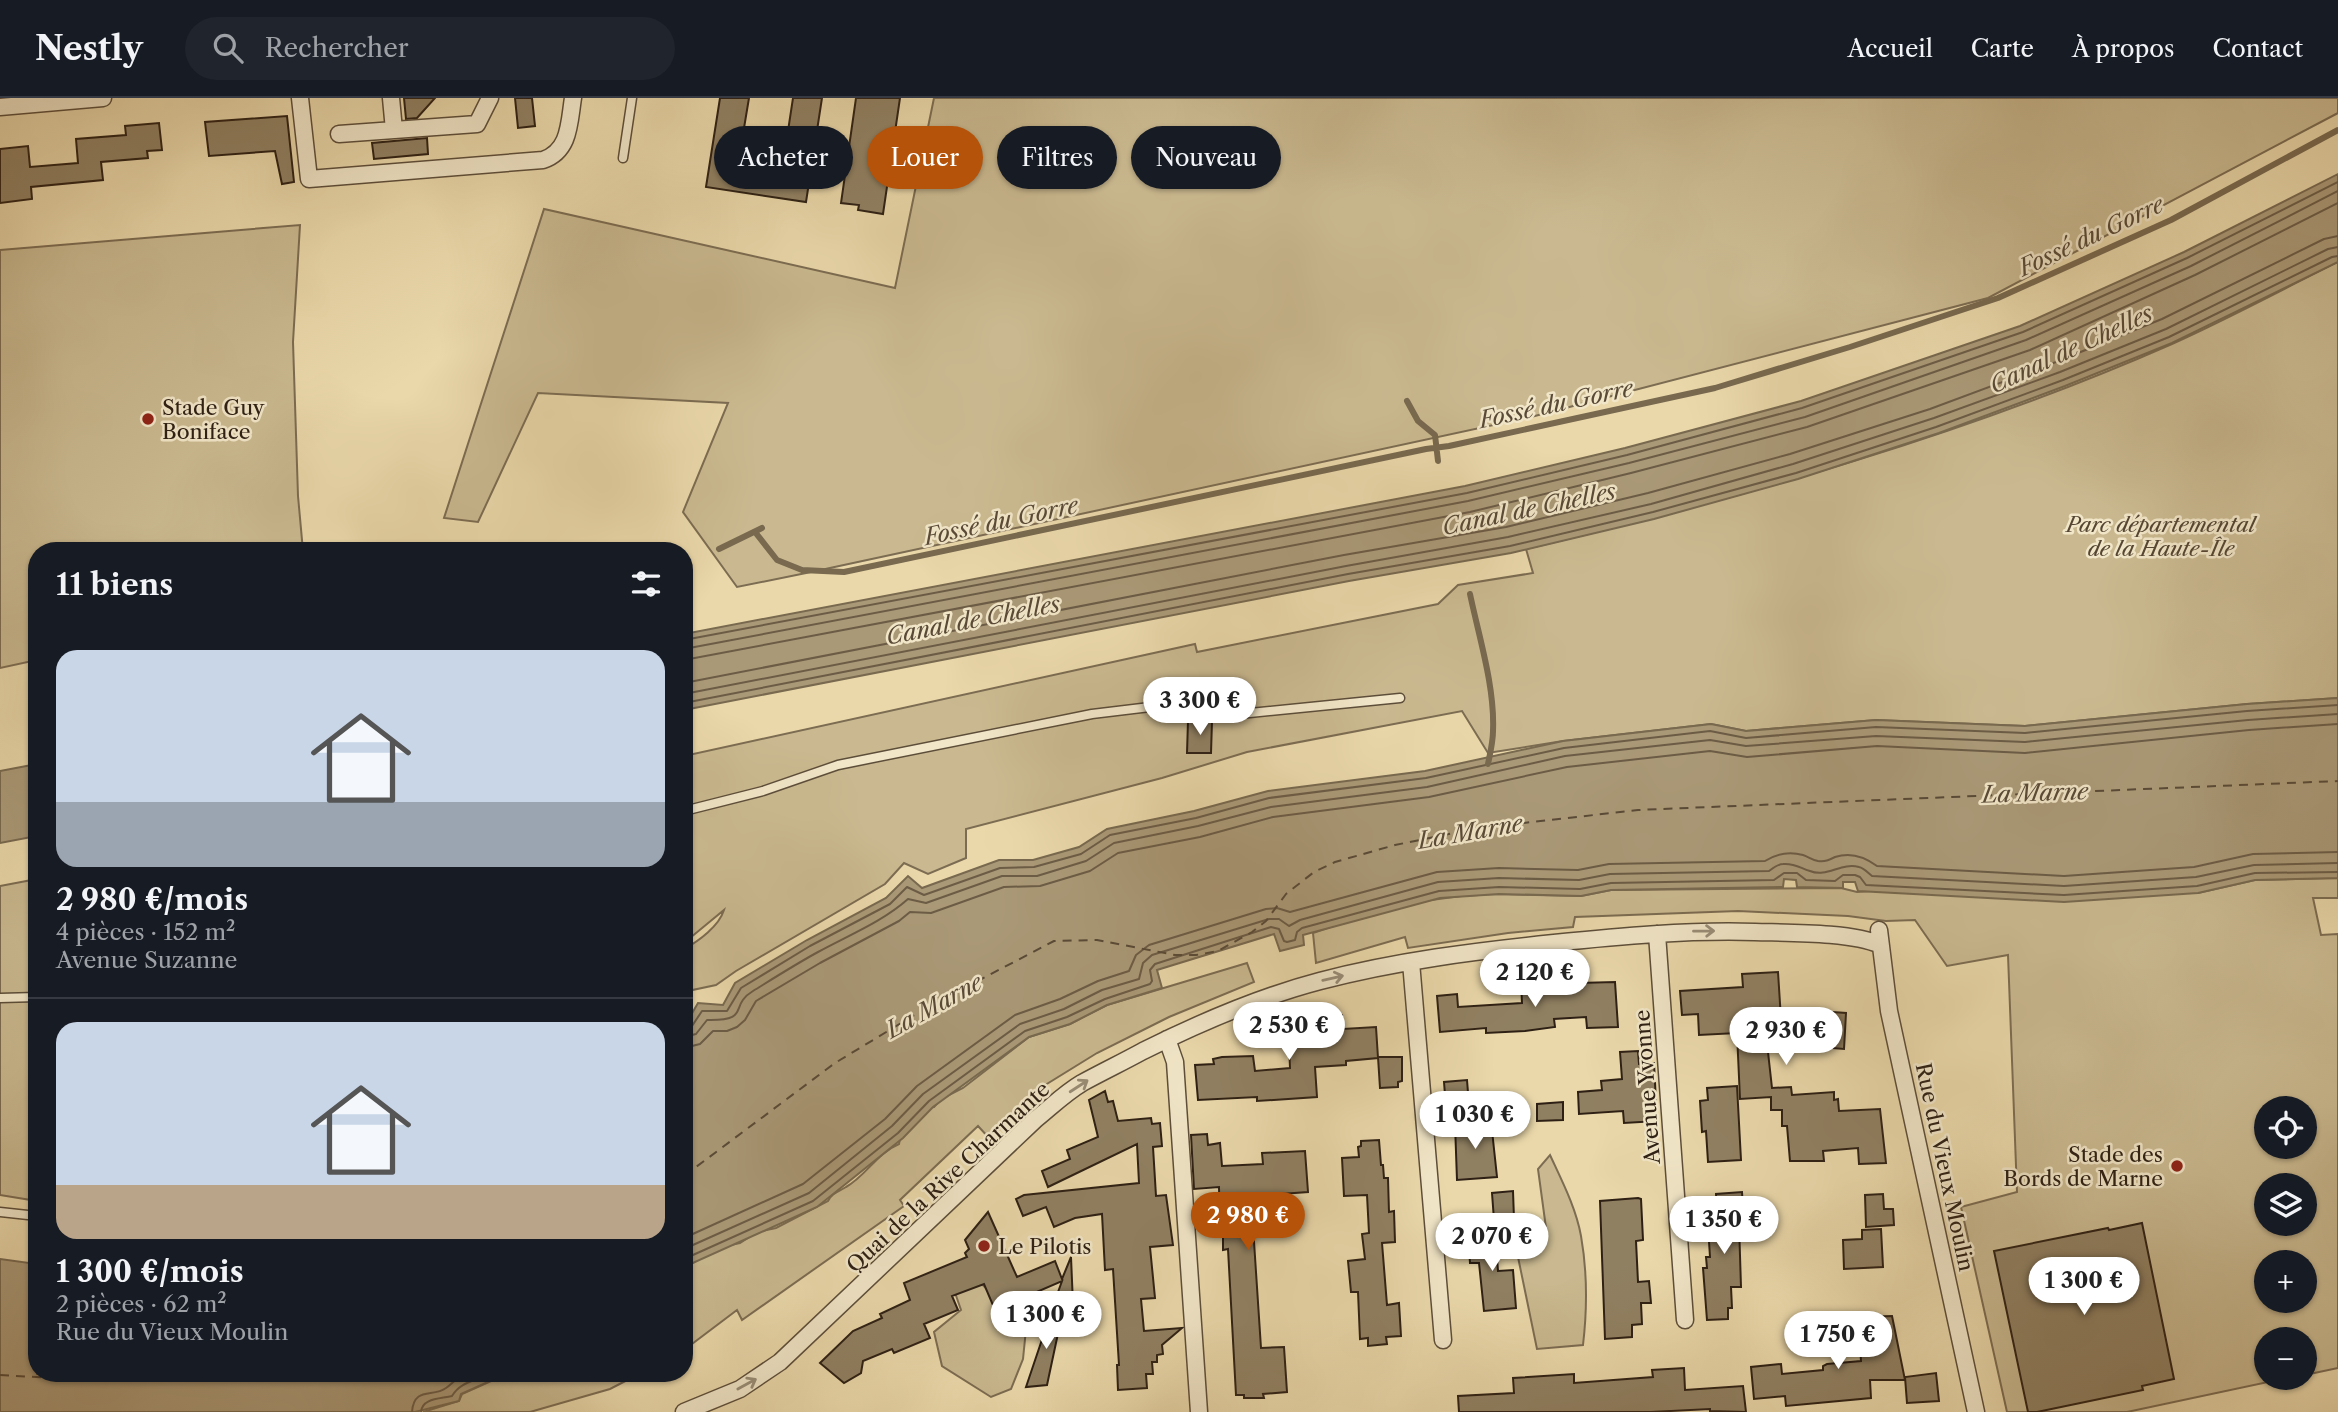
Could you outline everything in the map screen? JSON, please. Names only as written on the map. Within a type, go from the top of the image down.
[{"type":"street","points":[[0,107],[103,98]]},
{"type":"street","points":[[300,98],[309,179],[543,160],[552,157],[565,143],[573,98]]},
{"type":"street","points":[[391,98],[394,130]]},
{"type":"street","points":[[339,134],[477,124],[490,98]]},
{"type":"street","name":"Quai de la Rive Charmante","points":[[684,1412],[740,1389],[780,1362],[1036,1119],[1080,1084],[1167,1039],[1248,1005],[1319,981],[1411,962],[1521,946],[1697,931],[1880,937]]},
{"type":"street","name":"Avenue Yvonne","points":[[1657,934],[1685,1320]]},
{"type":"street","name":"Rue du Vieux Moulin","points":[[1880,937],[1889,1011],[1976,1412]]},
{"type":"street","points":[[1411,962],[1443,1340]]},
{"type":"street","points":[[1167,1039],[1175,1062],[1199,1412]]},
{"type":"lane","points":[[623,158],[632,98]]},
{"type":"lane","points":[[693,809],[763,791],[838,765],[1092,714],[1150,707],[1230,715],[1400,698]]},
{"type":"lane","points":[[0,998],[28,997]]},
{"type":"lane","points":[[0,1212],[28,1215]]},
{"type":"green space","points":[[934,98],[2338,98],[2338,113],[1988,298],[1531,417],[737,587],[683,512],[728,403],[538,393],[478,522],[444,518],[544,209],[895,288],[915,189],[983,189],[983,126],[928,126]]},
{"type":"green space","name":"Stade Guy Boniface","points":[[300,225],[293,342],[302,542],[28,542],[28,662],[0,668],[0,250]]},
{"type":"green space","name":"Parc départemental de la Haute-Île","points":[[2338,262],[2338,698],[2247,704],[2025,726],[1876,720],[1746,731],[1711,724],[1563,741],[1488,753],[1462,711],[1247,752],[1162,778],[966,829],[966,858],[928,874],[904,863],[885,884],[716,985],[693,990],[693,944],[718,922],[724,910],[693,936],[693,754],[1195,644],[1197,652],[1438,604],[1458,585],[1533,573],[1526,549],[1691,508],[1935,435],[2094,377],[2235,314]]},
{"type":"green space","name":"Stade des Bords de Marne","points":[[2338,878],[2338,898],[2313,898],[2321,935],[2338,934],[2338,1368],[2317,1372],[2317,1327],[2254,1327],[2254,1385],[2127,1412],[2007,1412],[1961,1207],[2017,1192],[2008,955],[1947,966],[1915,920],[1886,921],[1848,916],[1738,911],[1575,917],[1573,927],[1508,933],[1408,948],[1405,937],[1316,963],[1313,933],[1371,913],[1424,901],[1495,894],[1581,896],[1611,890],[1841,888],[1857,892],[2198,893],[2255,880]]},
{"type":"green space","points":[[28,881],[28,1200],[0,1195],[0,886]]},
{"type":"green space","points":[[1247,963],[1254,982],[1169,1017],[1097,1053],[1042,1087],[990,1139],[978,1126],[900,1200],[904,1206],[742,1320],[737,1310],[693,1343],[693,1263],[721,1247],[740,1243],[757,1232],[776,1228],[828,1201],[833,1194],[860,1177],[884,1153],[899,1144],[900,1139],[926,1108],[934,1107],[941,1099],[963,1088],[1029,1037],[1070,1024],[1107,1005]]},
{"type":"green space","points":[[1550,1155],[1579,1226],[1585,1276],[1585,1318],[1583,1345],[1537,1349],[1518,1257],[1546,1228],[1538,1169]]},
{"type":"green space","points":[[970,1272],[1026,1329],[1023,1359],[1011,1389],[991,1397],[942,1366],[934,1332],[961,1310],[952,1284]]},
{"type":"green space","points":[[489,1382],[624,1382],[610,1389],[530,1412],[423,1412],[459,1401],[462,1394]]},
{"type":"water","name":"Canal de Chelles","points":[[2338,174],[2338,262],[2172,343],[2065,386],[1939,433],[1798,479],[1654,519],[1511,553],[1349,581],[693,708],[693,632],[1465,486],[1625,448],[1801,401],[2020,326],[2184,252]]},
{"type":"water","name":"La Marne","points":[[2338,698],[2338,878],[2255,880],[2198,893],[2064,902],[1858,891],[1855,882],[1843,882],[1843,888],[1797,887],[1796,880],[1784,879],[1783,887],[1611,890],[1581,896],[1499,894],[1440,898],[1303,935],[1304,945],[1280,951],[1274,934],[1157,970],[1162,988],[1107,1005],[1070,1024],[1029,1037],[933,1107],[903,1138],[817,1207],[693,1263],[693,1012],[698,1003],[723,1005],[735,983],[807,940],[886,898],[908,876],[922,888],[999,860],[1033,860],[1079,847],[1107,829],[1194,811],[1268,791],[1425,771],[1563,741],[1711,724],[1746,731],[1876,720],[2025,726],[2247,704]]},
{"type":"water","points":[[28,766],[28,838],[0,843],[0,771]]},
{"type":"water","points":[[0,1259],[28,1263],[28,1382],[488,1382],[461,1394],[459,1401],[415,1412],[0,1412]]},
{"type":"building","points":[[404,98],[435,98],[417,118],[406,119]]},
{"type":"building","points":[[515,98],[532,98],[535,126],[518,128]]},
{"type":"building","points":[[720,98],[749,98],[744,126],[716,126]]},
{"type":"building","points":[[793,98],[822,98],[818,126],[789,126]]},
{"type":"building","points":[[856,98],[900,98],[896,126],[867,126],[867,189],[887,189],[883,214],[858,210],[859,205],[841,203],[843,189],[853,189],[852,126]]},
{"type":"building","points":[[287,116],[294,182],[282,184],[275,151],[209,156],[205,122]]},
{"type":"building","points":[[159,123],[162,150],[147,151],[148,158],[101,162],[103,180],[31,187],[32,199],[0,203],[0,149],[28,146],[30,167],[78,163],[76,139],[126,135],[125,126]]},
{"type":"building","points":[[714,136],[714,188],[706,187]]},
{"type":"building","points":[[427,138],[428,154],[374,159],[372,143]]},
{"type":"building","points":[[719,189],[808,189],[806,202]]},
{"type":"building","points":[[1188,721],[1212,721],[1211,753],[1187,753]]},
{"type":"building","points":[[1778,972],[1781,1019],[1819,1016],[1819,1011],[1846,1013],[1844,1049],[1820,1047],[1818,1033],[1766,1034],[1772,1088],[1791,1087],[1792,1095],[1834,1092],[1839,1111],[1880,1109],[1886,1163],[1859,1164],[1858,1148],[1823,1151],[1824,1161],[1790,1161],[1787,1126],[1782,1126],[1782,1110],[1771,1110],[1771,1097],[1740,1099],[1737,1033],[1699,1035],[1698,1014],[1682,1015],[1680,991],[1743,987],[1742,974]]},
{"type":"building","points":[[1541,979],[1541,984],[1615,982],[1618,1027],[1587,1028],[1586,1017],[1554,1019],[1555,1027],[1525,1031],[1486,1033],[1486,1028],[1440,1032],[1437,996],[1457,994],[1458,1007],[1522,1003],[1521,981]]},
{"type":"building","points":[[1342,1015],[1343,1029],[1376,1027],[1378,1058],[1346,1061],[1346,1065],[1315,1067],[1317,1097],[1257,1101],[1257,1097],[1198,1100],[1195,1065],[1214,1064],[1213,1059],[1222,1057],[1253,1056],[1255,1071],[1290,1068],[1288,1018]]},
{"type":"building","points":[[1638,1051],[1639,1064],[1654,1063],[1657,1121],[1624,1123],[1623,1111],[1579,1114],[1578,1092],[1602,1090],[1601,1081],[1622,1079],[1620,1052]]},
{"type":"building","points":[[1378,1057],[1402,1057],[1402,1081],[1398,1082],[1398,1087],[1380,1088]]},
{"type":"building","points":[[1467,1080],[1470,1118],[1447,1120],[1444,1082]]},
{"type":"building","points":[[1737,1086],[1741,1160],[1708,1162],[1700,1101],[1708,1100],[1707,1088]]},
{"type":"building","points":[[1105,1091],[1108,1102],[1113,1101],[1118,1121],[1151,1118],[1152,1124],[1160,1123],[1162,1146],[1153,1147],[1156,1196],[1166,1195],[1173,1245],[1150,1247],[1155,1298],[1141,1299],[1144,1331],[1182,1328],[1162,1345],[1163,1354],[1157,1355],[1157,1362],[1152,1362],[1153,1374],[1146,1374],[1147,1388],[1118,1390],[1113,1269],[1105,1270],[1102,1214],[1075,1218],[1054,1227],[1046,1207],[1023,1216],[1016,1199],[1024,1195],[1139,1183],[1137,1144],[1048,1187],[1042,1171],[1070,1159],[1067,1150],[1098,1137],[1089,1100]]},
{"type":"building","points":[[1563,1102],[1563,1120],[1537,1121],[1537,1104]]},
{"type":"building","points":[[1491,1121],[1497,1177],[1457,1180],[1455,1124]]},
{"type":"building","points":[[1207,1134],[1208,1145],[1220,1143],[1222,1166],[1263,1164],[1262,1153],[1305,1151],[1308,1192],[1251,1196],[1261,1348],[1284,1347],[1287,1392],[1263,1394],[1264,1398],[1244,1398],[1244,1395],[1236,1395],[1228,1249],[1223,1250],[1223,1232],[1220,1231],[1219,1187],[1194,1189],[1191,1135]]},
{"type":"building","points":[[1379,1140],[1384,1178],[1388,1178],[1389,1212],[1394,1211],[1395,1242],[1382,1243],[1387,1305],[1399,1303],[1401,1336],[1386,1337],[1387,1344],[1368,1346],[1368,1338],[1360,1339],[1358,1292],[1351,1292],[1348,1261],[1365,1259],[1362,1234],[1369,1233],[1367,1195],[1344,1196],[1342,1158],[1359,1157],[1358,1147],[1361,1146],[1361,1141]]},
{"type":"building","points":[[1513,1191],[1514,1219],[1494,1220],[1492,1193]]},
{"type":"building","points":[[1742,1192],[1744,1224],[1739,1224],[1741,1287],[1731,1287],[1732,1308],[1728,1308],[1728,1319],[1707,1320],[1703,1268],[1707,1268],[1706,1257],[1710,1257],[1708,1226],[1718,1225],[1716,1194]]},
{"type":"building","points":[[1883,1194],[1884,1209],[1893,1209],[1894,1225],[1866,1227],[1865,1195]]},
{"type":"building","points":[[1641,1199],[1643,1240],[1636,1241],[1638,1282],[1649,1281],[1651,1303],[1641,1303],[1642,1324],[1632,1325],[1632,1337],[1605,1339],[1600,1201]]},
{"type":"building","points":[[988,1212],[1017,1277],[1055,1261],[1062,1279],[1071,1257],[1073,1304],[1053,1306],[1062,1281],[995,1310],[984,1284],[952,1296],[958,1310],[924,1324],[930,1338],[894,1353],[892,1349],[863,1361],[861,1373],[844,1383],[820,1363],[853,1331],[882,1318],[880,1314],[910,1300],[904,1283],[967,1257],[965,1253],[969,1249],[965,1240]]},
{"type":"building","points":[[2142,1223],[2174,1379],[2142,1386],[2143,1390],[2028,1412],[1994,1251]]},
{"type":"building","points":[[1881,1229],[1883,1267],[1844,1269],[1843,1240],[1862,1239],[1862,1230]]},
{"type":"building","points":[[1495,1232],[1498,1271],[1513,1270],[1516,1308],[1484,1311],[1479,1263],[1470,1263],[1468,1234]]},
{"type":"building","points":[[1053,1307],[1063,1310],[1047,1385],[1026,1387]]},
{"type":"building","points":[[1892,1316],[1905,1380],[1870,1380],[1871,1398],[1786,1406],[1785,1396],[1754,1399],[1751,1367],[1781,1364],[1782,1374],[1823,1370],[1823,1366],[1827,1364],[1861,1361],[1858,1317]]},
{"type":"building","points":[[1684,1368],[1685,1390],[1743,1386],[1746,1412],[1710,1409],[1651,1412],[1459,1412],[1458,1396],[1514,1393],[1513,1378],[1574,1374],[1574,1383],[1653,1377],[1652,1370]]},
{"type":"building","points":[[1936,1373],[1939,1401],[1907,1403],[1905,1377]]},
{"type":"waterway","name":"Fossé du Gorre","points":[[755,532],[777,560],[802,570],[844,572],[1715,388],[1998,298],[2171,220],[2338,130]]},
{"type":"waterway","points":[[1407,401],[1418,421],[1435,435],[1438,461]]},
{"type":"waterway","points":[[719,549],[762,528]]},
{"type":"waterway","points":[[1470,594],[1492,697],[1493,735],[1488,764]]},
{"type":"ferry route","points":[[693,1169],[835,1063],[926,1008],[1054,941],[1097,940],[1175,955],[1218,951],[1266,921],[1286,894],[1314,872],[1335,862],[1395,845],[1479,828],[1638,810],[2338,781]]},
{"type":"ferry route","points":[[0,1375],[28,1377]]},
{"type":"place","name":"Stade Guy Boniface","points":[[148,419]]},
{"type":"place","name":"Stade des Bords de Marne","points":[[2177,1166]]},
{"type":"place","name":"Le Pilotis","points":[[984,1246]]}]
